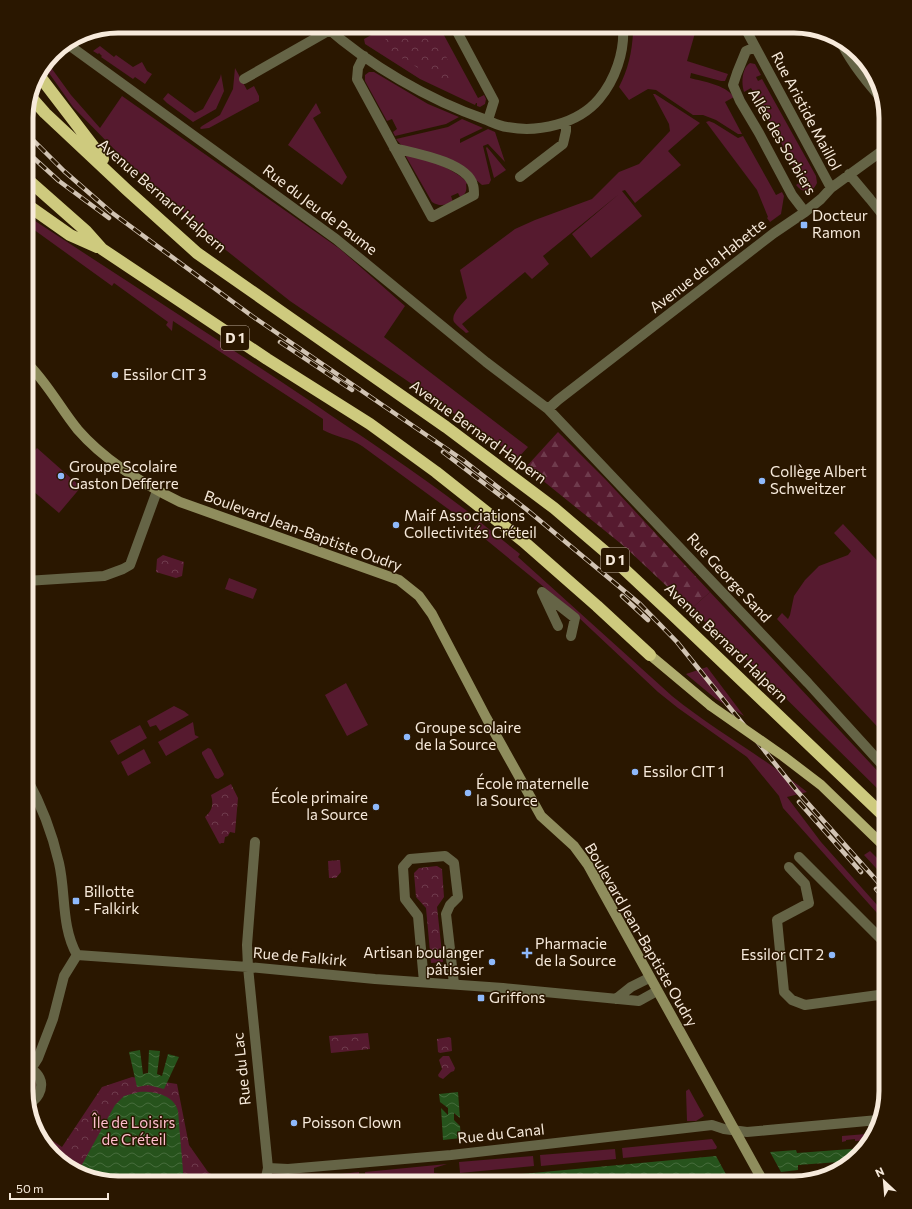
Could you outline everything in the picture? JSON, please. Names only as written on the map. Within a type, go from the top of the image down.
[{"type":"highway","points":[[42,80],[127,190]]},
{"type":"highway","name":"Avenue Bernard Halpern","points":[[35,102],[45,113],[127,190],[198,252],[446,427],[554,508],[609,555],[879,811]]},
{"type":"highway","name":"D 1","points":[[33,184],[86,231],[102,249],[267,359],[370,424],[436,472],[524,540],[650,655]]},
{"type":"highway","points":[[33,209],[70,235],[102,249]]},
{"type":"main road","name":"D 1","points":[[650,655],[711,706],[783,756],[821,785],[879,841]]},
{"type":"street","points":[[244,79],[319,33]]},
{"type":"street","points":[[336,33],[364,56],[404,82],[460,111],[506,127],[531,130],[566,122],[587,111],[607,89],[616,69],[623,33]]},
{"type":"street","points":[[458,33],[494,101],[488,120]]},
{"type":"street","name":"Rue Aristide Maillol","points":[[748,33],[831,188]]},
{"type":"street","name":"Rue du Jeu de Paume","points":[[71,47],[336,238],[486,362],[548,409]]},
{"type":"street","name":"Allée des Sorbiers","points":[[755,47],[746,51],[734,85],[740,101],[792,195],[805,212]]},
{"type":"street","points":[[844,49],[856,69],[875,91]]},
{"type":"street","points":[[364,56],[358,68],[357,79],[394,148],[432,217],[474,195],[473,184],[464,171],[434,157],[394,148]]},
{"type":"street","points":[[520,177],[563,144],[566,131],[566,122]]},
{"type":"street","name":"Avenue de la Habette","points":[[548,409],[774,234],[805,212],[849,174],[879,153]]},
{"type":"street","points":[[849,174],[879,211]]},
{"type":"street","name":"Boulevard Jean-Baptiste Oudry","points":[[33,369],[42,379],[79,430],[95,446],[118,465],[157,491],[180,502],[399,580],[419,596],[432,614],[487,719],[541,816],[574,846],[585,860],[649,978],[760,1176]]},
{"type":"street","name":"Rue George Sand","points":[[548,409],[803,677],[879,761]]},
{"type":"street","points":[[33,581],[104,576],[130,565],[157,491]]},
{"type":"street","points":[[558,626],[542,592],[575,618],[571,636]]},
{"type":"street","points":[[33,790],[39,802],[54,842],[63,887],[67,928],[71,945],[77,955],[64,976],[53,1019],[38,1058],[33,1063]]},
{"type":"street","name":"Rue du Lac","points":[[255,842],[247,945],[268,1168],[266,1176]]},
{"type":"street","points":[[424,982],[418,916],[405,899],[403,867],[410,859],[445,856],[454,862],[458,897],[450,905],[446,914],[454,984]]},
{"type":"street","points":[[799,857],[879,937]]},
{"type":"street","points":[[789,867],[805,884],[809,903],[777,920],[784,992],[792,1000],[805,1006],[879,995]]},
{"type":"street","name":"Rue de Falkirk","points":[[77,955],[248,967],[639,1001],[657,991]]},
{"type":"street","points":[[616,998],[631,987],[649,978]]},
{"type":"street","points":[[33,1072],[39,1077],[41,1084],[38,1097],[34,1100]]},
{"type":"street","name":"Rue du Canal","points":[[268,1168],[288,1169],[451,1155],[712,1125],[735,1131],[746,1132],[874,1120]]},
{"type":"green space","points":[[375,33],[443,33],[478,98],[484,95],[486,99],[485,104],[480,107],[477,106],[477,103],[475,105],[420,79],[365,44],[364,39]]},
{"type":"green space","points":[[386,33],[437,33],[454,76],[443,83],[385,48]]},
{"type":"green space","points":[[633,33],[695,33],[687,61],[728,74],[725,81],[691,73],[690,78],[719,86],[734,97],[725,102],[742,134],[738,134],[716,120],[703,115],[693,115],[656,90],[648,89],[629,100],[619,87],[625,74],[632,47]]},
{"type":"green space","points":[[100,46],[114,57],[116,55],[133,67],[142,62],[147,71],[152,74],[145,84],[135,77],[133,79],[101,57],[102,56],[99,53],[98,54],[93,51]]},
{"type":"green space","points":[[750,63],[755,64],[761,75],[756,77],[758,81],[762,79],[816,176],[817,183],[810,191],[804,191],[796,185],[802,181],[751,88],[744,92],[743,76],[745,68]]},
{"type":"green space","points":[[50,66],[71,95],[100,128],[122,96],[340,249],[405,306],[384,337],[528,447],[518,458],[290,301],[212,239],[115,150],[73,107],[47,71]]},
{"type":"green space","points":[[235,68],[247,90],[254,86],[259,96],[259,101],[209,128],[201,129],[200,128],[202,126],[220,115],[233,89]]},
{"type":"green space","points":[[369,72],[374,72],[428,104],[459,117],[446,124],[395,136],[393,132],[397,129],[392,119],[387,121],[365,81],[365,75]]},
{"type":"green space","points":[[221,74],[224,91],[216,109],[193,122],[163,99],[168,93],[195,113],[203,109]]},
{"type":"green space","points":[[653,94],[700,123],[668,151],[681,165],[635,203],[625,190],[622,191],[642,216],[591,258],[572,234],[619,194],[543,256],[549,264],[532,279],[525,272],[462,324],[469,332],[466,333],[454,322],[453,319],[455,312],[467,298],[460,270],[515,229],[592,199],[619,172],[639,164],[670,131],[669,124]]},
{"type":"green space","points":[[316,103],[321,113],[313,118],[347,177],[342,185],[288,145]]},
{"type":"green space","points":[[462,119],[483,128],[460,139],[460,143],[488,129],[495,132],[505,162],[488,144],[483,146],[491,180],[489,184],[482,185],[467,172],[402,146],[396,139],[448,127]]},
{"type":"green space","points":[[709,121],[738,138],[743,136],[776,195],[782,192],[784,196],[781,214],[770,222],[767,218],[768,217],[757,190],[706,122]]},
{"type":"green space","points":[[487,147],[506,170],[494,178],[486,148]]},
{"type":"green space","points":[[404,153],[438,164],[454,172],[468,183],[466,184],[464,195],[460,197],[458,193],[451,196],[453,202],[445,205],[438,205],[432,202]]},
{"type":"green space","points":[[33,220],[275,377],[411,470],[471,514],[466,522],[362,446],[353,441],[323,430],[323,419],[173,321],[172,331],[166,325],[168,322],[114,283],[112,286],[33,229]]},
{"type":"green space","points":[[558,432],[606,480],[710,592],[691,609],[625,547],[526,467]]},
{"type":"green space","points":[[37,448],[81,487],[59,513],[33,491],[33,453]]},
{"type":"green space","points":[[480,522],[520,554],[518,557],[672,696],[705,721],[791,779],[807,792],[787,797],[821,842],[879,907],[879,915],[783,808],[779,796],[747,757],[658,692],[561,601],[473,529]]},
{"type":"green space","points":[[843,524],[879,563],[879,728],[777,619],[782,613],[788,619],[794,596],[805,580],[819,566],[848,555],[851,551],[834,533]]},
{"type":"green space","points":[[163,555],[184,562],[182,576],[176,578],[156,572],[157,559]]},
{"type":"green space","points":[[229,578],[257,589],[253,599],[225,589]]},
{"type":"green space","points":[[710,592],[879,773],[879,790],[754,667],[691,609]]},
{"type":"green space","points":[[707,667],[744,716],[716,699],[686,674]]},
{"type":"green space","points":[[346,683],[368,725],[347,736],[325,695]]},
{"type":"green space","points":[[174,706],[189,715],[160,731],[156,725],[150,727],[147,721]]},
{"type":"green space","points":[[193,722],[195,735],[199,737],[166,756],[158,742]]},
{"type":"green space","points":[[140,725],[147,738],[118,755],[110,741]]},
{"type":"green space","points":[[208,748],[211,749],[224,774],[218,779],[215,778],[202,754],[202,752]]},
{"type":"green space","points":[[144,749],[151,763],[128,776],[121,762]]},
{"type":"green space","points":[[231,784],[238,798],[235,833],[230,832],[228,836],[225,837],[224,843],[220,844],[205,817],[212,807],[211,795]]},
{"type":"green space","points":[[870,851],[879,860],[879,871],[864,855]]},
{"type":"green space","points":[[340,860],[341,872],[336,878],[329,878],[328,861]]},
{"type":"green space","points":[[437,866],[442,869],[444,897],[437,907],[443,962],[431,963],[426,908],[416,897],[414,873],[419,868]]},
{"type":"green space","points":[[368,1033],[370,1049],[331,1053],[329,1036]]},
{"type":"green space","points":[[451,1038],[452,1051],[438,1052],[437,1039]]},
{"type":"green space","points":[[443,1056],[449,1056],[455,1068],[454,1071],[443,1079],[438,1075],[442,1069],[439,1060]]},
{"type":"green space","name":"Île de Loisirs de Créteil","points":[[132,1077],[177,1084],[189,1145],[208,1172],[215,1176],[107,1175],[85,1170],[75,1165],[62,1155],[46,1136],[62,1147],[102,1087]]},
{"type":"green space","points":[[689,1089],[704,1116],[696,1121],[687,1121],[686,1091]]},
{"type":"green space","points":[[866,1134],[863,1140],[855,1141],[855,1139],[842,1142],[842,1136]]},
{"type":"green space","points":[[712,1139],[717,1147],[716,1149],[623,1158],[622,1148]]},
{"type":"green space","points":[[615,1149],[616,1159],[541,1166],[540,1155]]},
{"type":"green space","points":[[533,1156],[534,1166],[460,1173],[459,1162]]},
{"type":"green space","points":[[447,1164],[434,1168],[434,1173],[448,1175],[365,1176],[365,1172]]},
{"type":"green space","points":[[359,1172],[359,1176],[322,1176]]},
{"type":"water","points":[[140,1050],[143,1074],[148,1073],[149,1050],[160,1051],[157,1074],[162,1076],[168,1054],[179,1057],[164,1089],[148,1085],[137,1087],[129,1052]]},
{"type":"water","points":[[139,1092],[157,1093],[168,1098],[176,1106],[178,1111],[183,1176],[118,1176],[96,1173],[80,1168],[115,1105],[124,1096]]},
{"type":"water","points":[[458,1092],[460,1118],[454,1113],[454,1120],[460,1126],[461,1138],[443,1140],[441,1108],[448,1115],[448,1108],[440,1102],[439,1094]]},
{"type":"water","points":[[856,1149],[841,1162],[798,1165],[798,1170],[781,1172],[770,1152],[796,1150],[797,1153]]},
{"type":"water","points":[[716,1156],[727,1176],[500,1176]]},
{"type":"railway","points":[[33,140],[64,171],[111,212],[252,316],[463,460],[526,509],[640,604],[677,642],[797,791],[879,883]]},
{"type":"railway","points":[[33,157],[59,181],[109,218]]},
{"type":"railway","points":[[280,342],[352,390]]},
{"type":"railway","points":[[443,452],[502,497]]},
{"type":"railway","points":[[622,596],[648,620]]},
{"type":"railway","points":[[799,802],[861,872]]},
{"type":"railway","points":[[876,889],[879,892]]},
{"type":"place","name":"Docteur Ramon","points":[[804,225]]},
{"type":"place","name":"Essilor CIT 3","points":[[115,375]]},
{"type":"place","name":"Groupe Scolaire Gaston Defferre","points":[[61,476]]},
{"type":"place","name":"Collège Albert Schweitzer","points":[[762,481]]},
{"type":"place","name":"Maif Associations Collectivités Créteil","points":[[396,525]]},
{"type":"place","name":"Groupe scolaire de la Source","points":[[407,737]]},
{"type":"place","name":"Essilor CIT 1","points":[[635,772]]},
{"type":"place","name":"École maternelle la Source","points":[[468,793]]},
{"type":"place","name":"École primaire la Source","points":[[376,807]]},
{"type":"place","name":"Billotte - Falkirk","points":[[76,901]]},
{"type":"place","name":"Pharmacie de la Source","points":[[527,953]]},
{"type":"place","name":"Essilor CIT 2","points":[[832,955]]},
{"type":"place","name":"Artisan boulanger pâtissier","points":[[492,962]]},
{"type":"place","name":"Griffons","points":[[481,998]]},
{"type":"place","name":"Poisson Clown","points":[[294,1123]]}]
